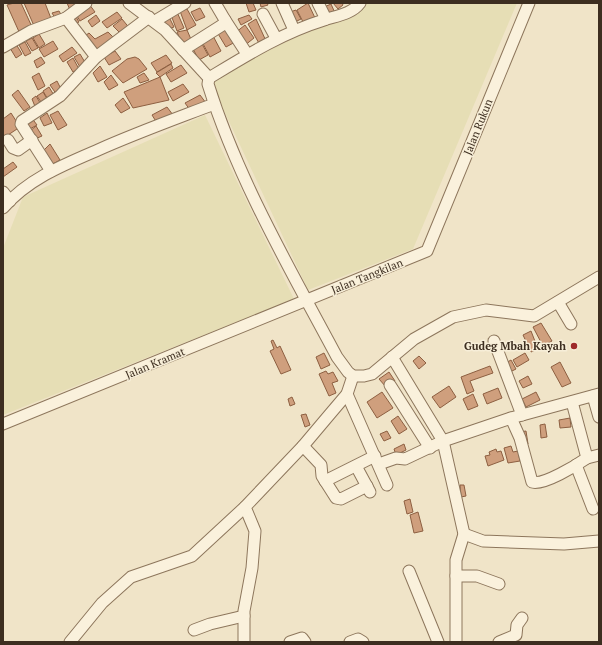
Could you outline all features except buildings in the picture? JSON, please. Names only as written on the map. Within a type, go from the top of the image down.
[{"type":"street","points":[[3,47],[31,31],[66,18],[86,3]]},
{"type":"street","points":[[129,3],[152,19],[209,78]]},
{"type":"street","points":[[51,171],[21,124],[22,121],[60,96],[96,57],[152,19],[185,3]]},
{"type":"street","points":[[215,3],[247,54]]},
{"type":"street","points":[[282,3],[294,30]]},
{"type":"street","points":[[318,3],[326,19]]},
{"type":"street","points":[[360,3],[346,12],[294,30],[276,38],[209,78],[208,84],[225,133],[255,200],[307,301],[343,366],[354,376],[359,377],[372,374],[426,331],[453,317],[486,310],[534,316],[599,277]]},
{"type":"street","name":"Jalan Rukun","points":[[427,251],[530,3]]},
{"type":"street","points":[[263,14],[276,38]]},
{"type":"street","points":[[66,18],[96,57]]},
{"type":"street","points":[[183,50],[222,26],[225,20]]},
{"type":"street","points":[[5,200],[14,196],[51,171],[131,136],[214,104]]},
{"type":"street","points":[[8,140],[13,148],[18,150],[32,140]]},
{"type":"street","name":"Jalan Tangkilan","points":[[307,301],[427,251]]},
{"type":"street","name":"Jalan Kramat","points":[[3,424],[307,301]]},
{"type":"street","points":[[558,302],[571,324]]},
{"type":"street","points":[[494,341],[516,416],[520,438],[532,482],[540,482],[588,458],[599,455]]},
{"type":"street","points":[[392,357],[443,441],[464,534],[456,560],[456,642]]},
{"type":"street","points":[[70,642],[102,603],[131,578],[192,556],[246,507],[303,446],[347,394],[354,376]]},
{"type":"street","points":[[390,385],[430,448]]},
{"type":"street","points":[[347,394],[387,485]]},
{"type":"street","points":[[325,480],[356,466],[377,460],[396,458],[405,459],[443,441],[516,416],[596,395],[599,417]]},
{"type":"street","points":[[572,402],[588,458]]},
{"type":"street","points":[[303,446],[321,465],[320,474],[338,499],[369,489],[356,466]]},
{"type":"street","points":[[576,465],[593,509]]},
{"type":"street","points":[[244,642],[244,616],[252,568],[255,526],[246,507]]},
{"type":"street","points":[[464,534],[483,541],[564,544],[599,541]]},
{"type":"street","points":[[409,571],[438,642]]},
{"type":"street","points":[[456,576],[477,576],[500,584]]},
{"type":"street","points":[[194,630],[210,624],[244,616]]},
{"type":"street","points":[[499,642],[516,635],[517,625],[522,618]]},
{"type":"street","points":[[290,642],[302,638],[305,642]]},
{"type":"street","points":[[350,642],[358,639],[363,642]]},
{"type":"shaded area","points":[[366,3],[517,3],[413,249],[308,290],[209,79]]},
{"type":"shaded area","points":[[205,115],[294,299],[3,415],[3,248],[23,197]]},
{"type":"place","name":"Gudeg Mbah Kayah","points":[[574,346]]}]
